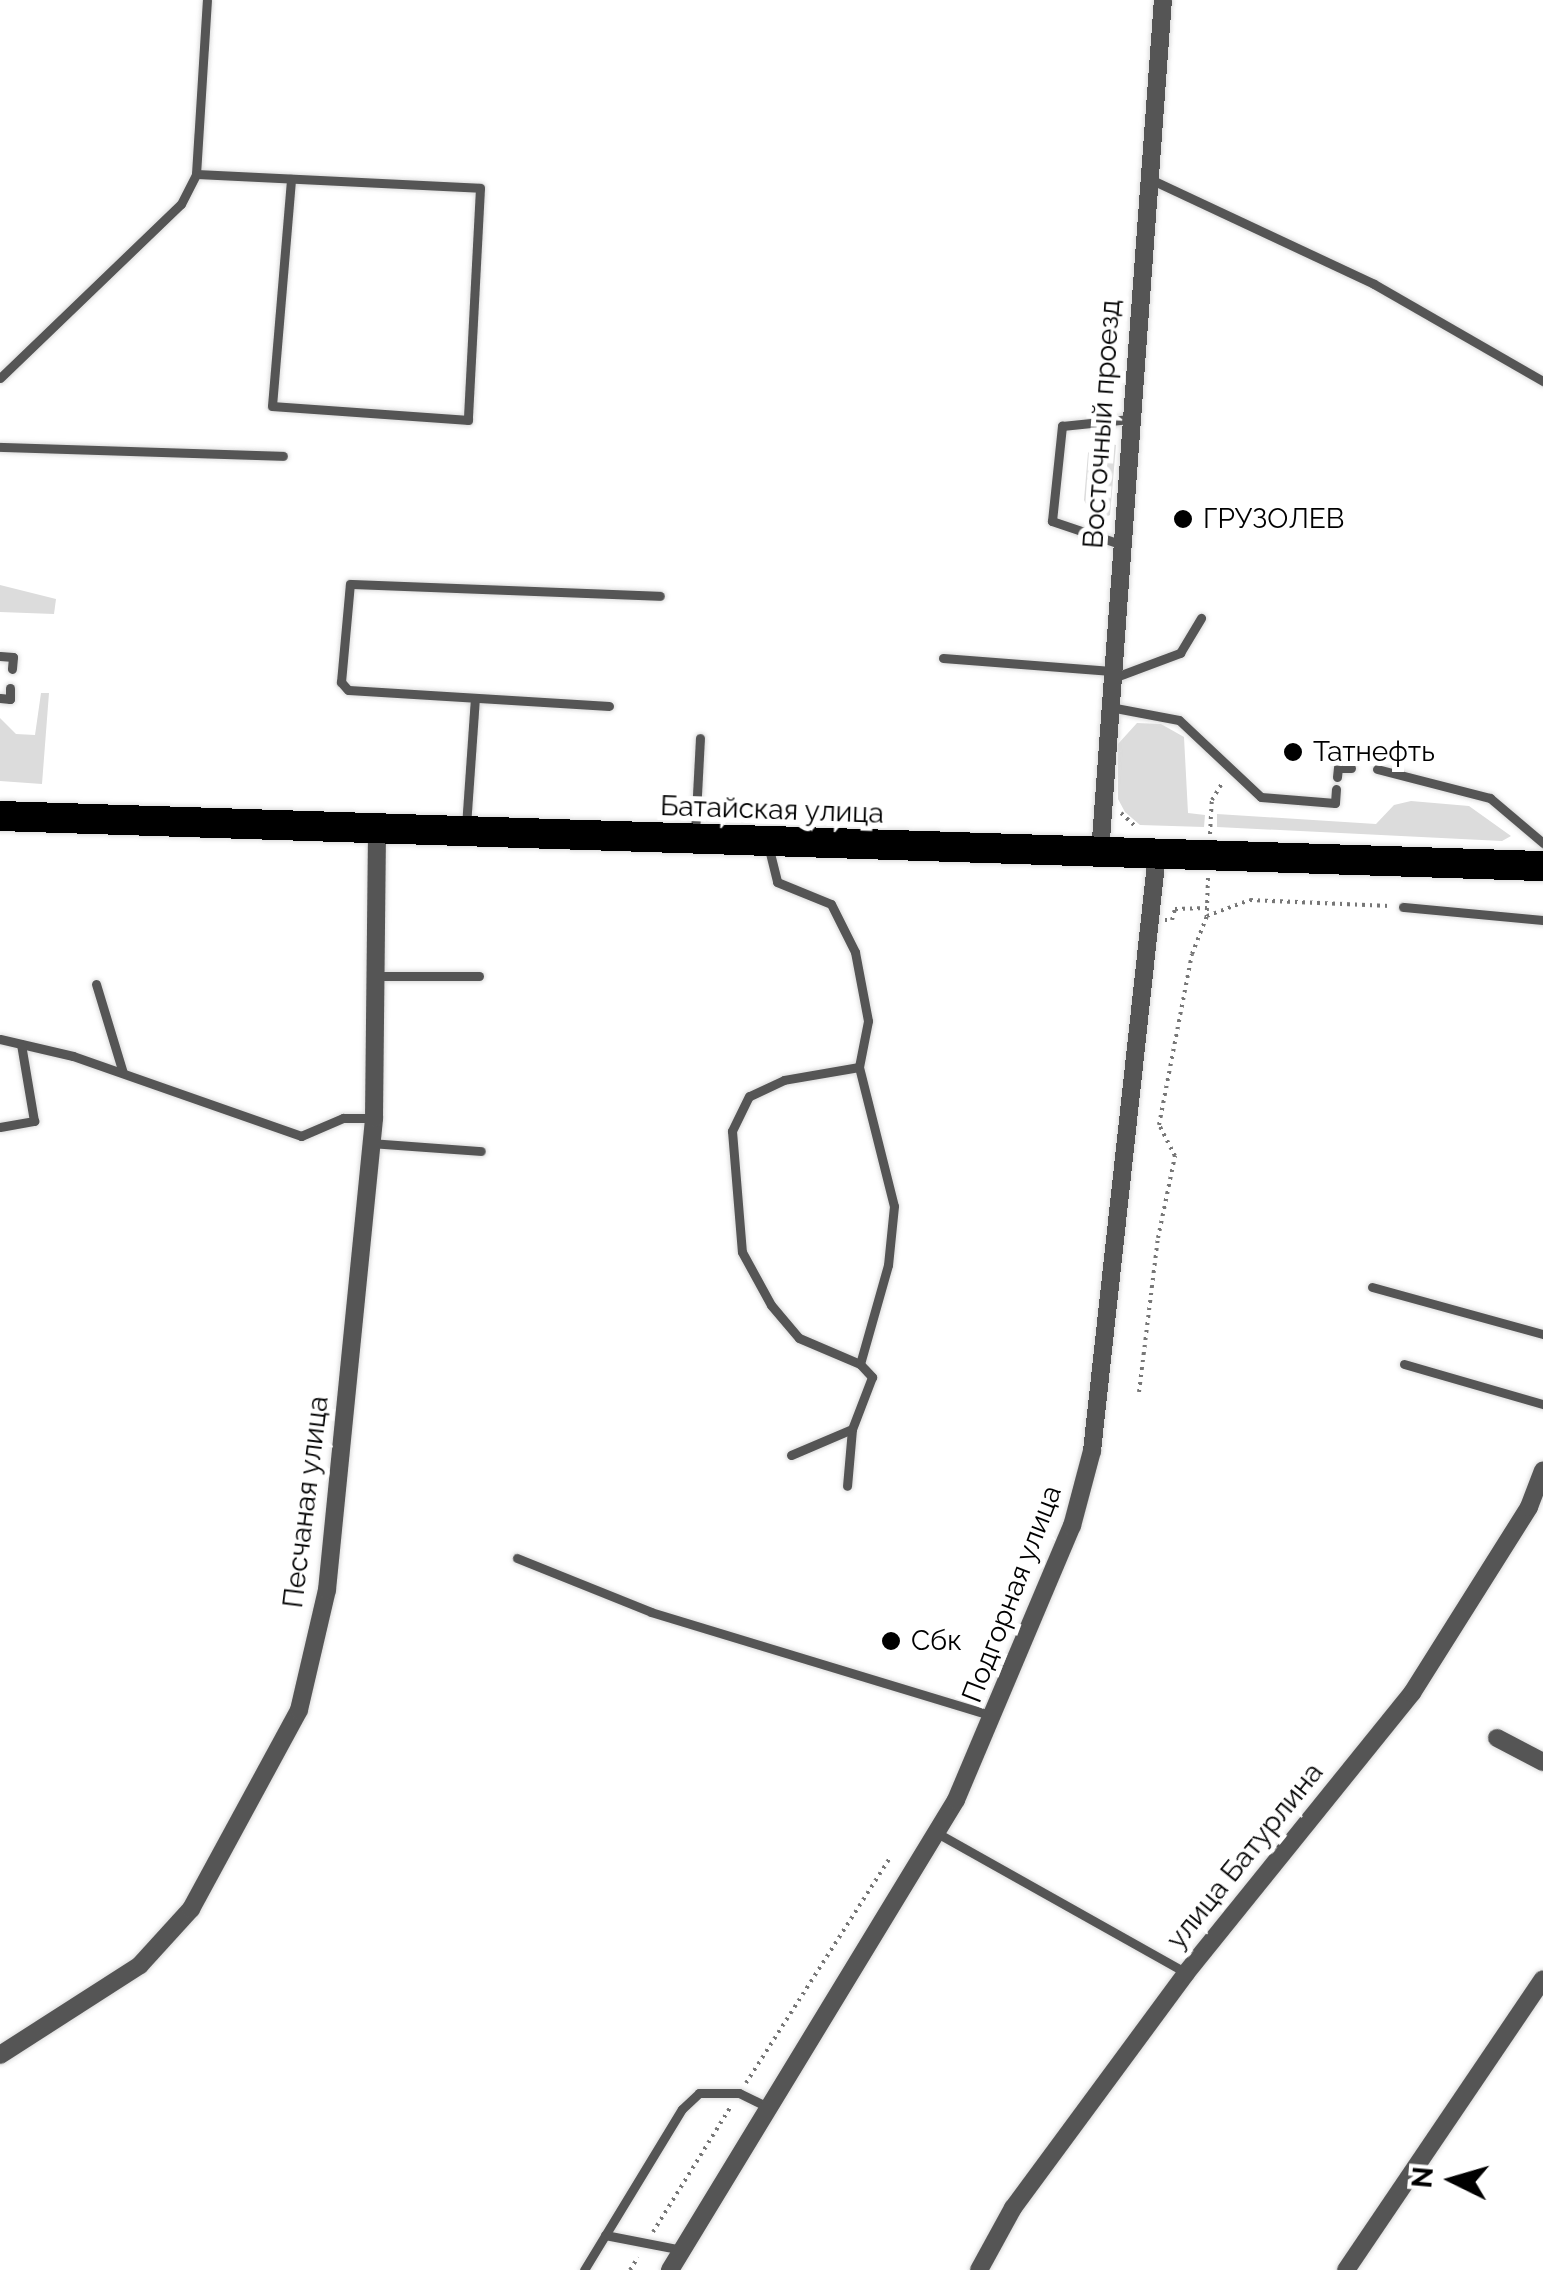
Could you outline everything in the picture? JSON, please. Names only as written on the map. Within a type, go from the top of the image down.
[{"type":"highway","name":"Батайская улица","points":[[0,816],[1543,866]]},
{"type":"street","name":"Восточный проезд","points":[[1100,853],[1163,0]]},
{"type":"street","name":"Песчаная улица","points":[[0,2054],[140,1966],[191,1909],[299,1710],[327,1590],[374,1118],[377,831]]},
{"type":"street","name":"Подгорная улица","points":[[670,2270],[938,1833],[996,1716],[1058,1566],[1092,1451],[1158,855]]},
{"type":"street","name":"улица Батурлина","points":[[979,2270],[1013,2208],[1186,1973],[1412,1693],[1529,1507],[1543,1471]]},
{"type":"street","points":[[1497,1738],[1543,1762]]},
{"type":"street","points":[[1346,2270],[1543,1979]]},
{"type":"lane","points":[[0,378],[181,204],[196,174],[208,0]]},
{"type":"lane","points":[[196,174],[480,188],[468,420],[272,406],[291,179]]},
{"type":"lane","points":[[1148,178],[1374,284],[1543,381]]},
{"type":"lane","points":[[1120,544],[1052,521],[1062,426],[1130,419]]},
{"type":"lane","points":[[0,448],[283,456]]},
{"type":"lane","points":[[610,706],[348,690],[341,682],[350,584],[660,596]]},
{"type":"lane","points":[[943,658],[1111,675],[1180,653],[1200,618]]},
{"type":"lane","points":[[0,656],[13,658],[12,669]]},
{"type":"lane","points":[[0,698],[10,699],[10,688]]},
{"type":"lane","points":[[466,834],[475,698]]},
{"type":"lane","points":[[1108,707],[1180,720],[1261,797],[1335,803],[1338,768],[1351,768]]},
{"type":"lane","points":[[695,841],[700,738]]},
{"type":"lane","points":[[1378,770],[1490,798],[1543,843]]},
{"type":"lane","points":[[768,842],[777,882],[831,904],[855,952],[868,1021],[859,1067],[894,1206],[888,1265],[860,1364]]},
{"type":"lane","points":[[1402,907],[1543,920]]},
{"type":"lane","points":[[375,976],[479,976]]},
{"type":"lane","points":[[96,984],[123,1074]]},
{"type":"lane","points":[[0,1039],[123,1074],[301,1136],[343,1118],[374,1118]]},
{"type":"lane","points":[[0,1128],[34,1122],[21,1044]]},
{"type":"lane","points":[[847,1486],[852,1429],[872,1377],[860,1364],[799,1338],[771,1305],[742,1252],[732,1132],[750,1096],[784,1080],[859,1067]]},
{"type":"lane","points":[[371,1144],[481,1152]]},
{"type":"lane","points":[[1372,1287],[1543,1334]]},
{"type":"lane","points":[[1404,1364],[1543,1404]]},
{"type":"lane","points":[[791,1455],[852,1429]]},
{"type":"lane","points":[[517,1558],[651,1612],[996,1716]]},
{"type":"lane","points":[[938,1833],[1186,1973]]},
{"type":"lane","points":[[584,2270],[682,2109],[699,2093],[739,2093],[770,2108]]},
{"type":"lane","points":[[606,2235],[682,2250]]},
{"type":"path","points":[[1103,801],[1114,801],[1138,829]]},
{"type":"path","points":[[1192,831],[1210,832]]},
{"type":"path","points":[[1139,1392],[1158,1238],[1175,1156],[1159,1125],[1192,954],[1207,916]]},
{"type":"path","points":[[630,2270],[889,1859]]},
{"type":"shaded area","points":[[1100,441],[1116,445],[1110,515],[1093,519],[1084,500],[1088,453]]},
{"type":"shaded area","points":[[0,585],[56,599],[54,614],[0,612]]},
{"type":"shaded area","points":[[41,693],[49,693],[42,784],[0,781],[0,718],[16,734],[35,735]]},
{"type":"shaded area","points":[[1137,723],[1161,724],[1184,737],[1188,813],[1205,815],[1204,827],[1140,825],[1125,812],[1118,799],[1118,744]]},
{"type":"shaded area","points":[[1411,801],[1469,806],[1511,836],[1502,841],[1217,827],[1217,814],[1376,824],[1394,805]]},
{"type":"place","name":"ГРУЗОЛЕВ","points":[[1183,519]]},
{"type":"place","name":"Татнефть","points":[[1293,752]]},
{"type":"place","name":"Сбк","points":[[891,1641]]}]
